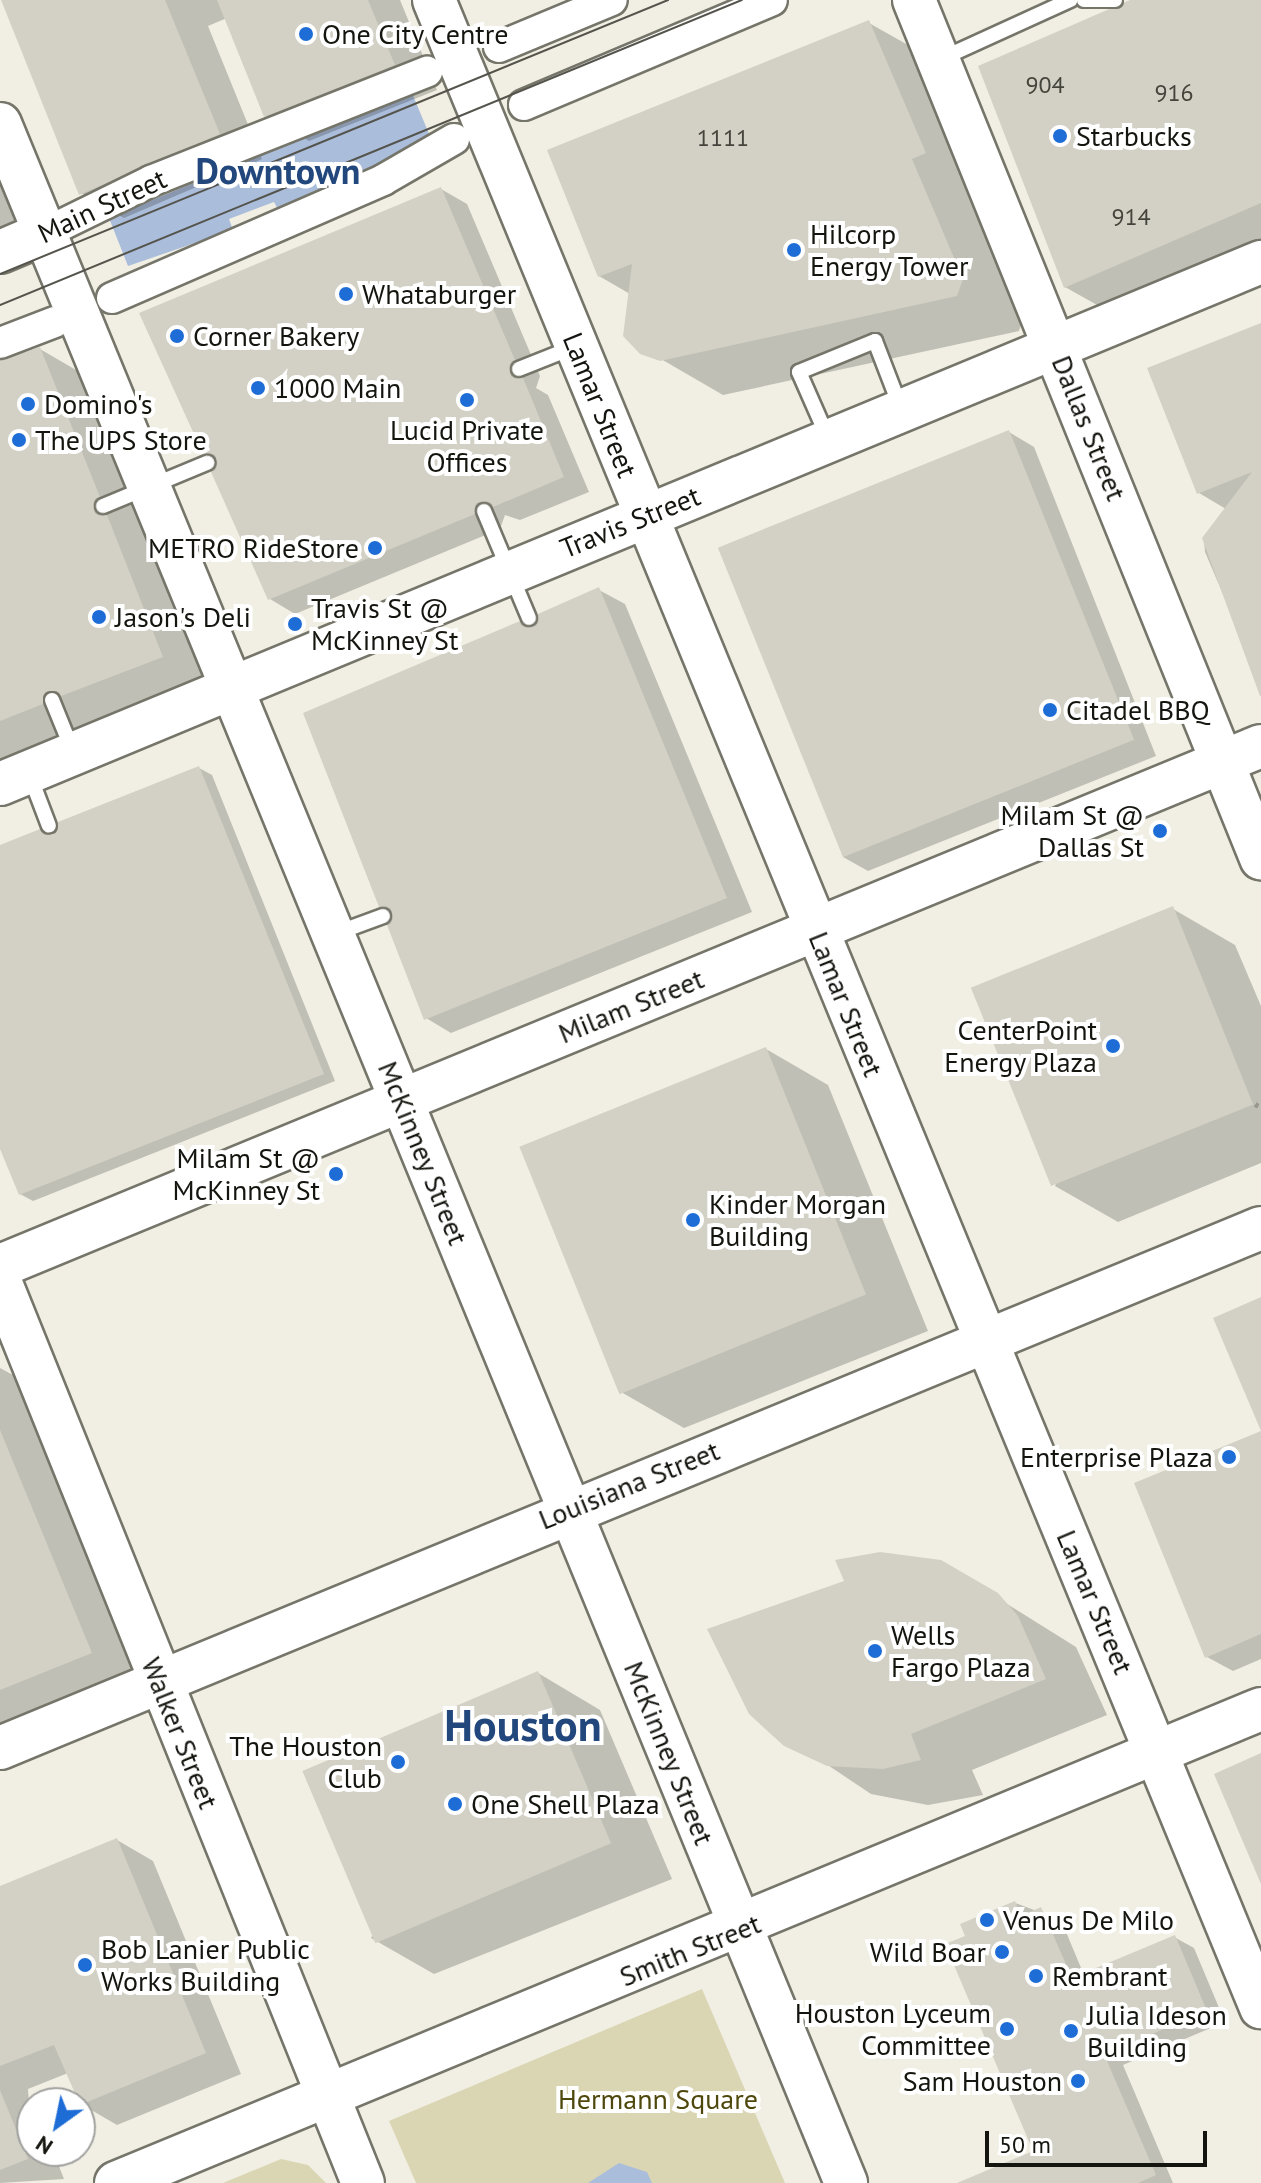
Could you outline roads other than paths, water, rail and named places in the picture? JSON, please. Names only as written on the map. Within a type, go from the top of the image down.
[{"type":"main road","name":"Lamar Street","points":[[434,0],[1261,2007]]},
{"type":"main road","name":"Dallas Street","points":[[914,0],[1261,858]]},
{"type":"main road","name":"McKinney Street","points":[[0,124],[846,2183]]},
{"type":"main road","name":"Main Street","points":[[0,252],[45,233]]},
{"type":"main road","name":"Travis Street","points":[[14,778],[1261,262]]},
{"type":"main road","name":"Milam Street","points":[[0,1266],[1261,746]]},
{"type":"main road","name":"Louisiana Street","points":[[0,1748],[157,1679],[569,1509],[1261,1228]]},
{"type":"main road","name":"Walker Street","points":[[0,1281],[157,1679],[363,2183]]},
{"type":"main road","name":"Smith Street","points":[[116,2183],[742,1929],[1157,1750],[1261,1709]]},
{"type":"street","points":[[499,47],[612,0]]},
{"type":"street","points":[[524,105],[772,0]]},
{"type":"street","name":"Main Street","points":[[45,233],[151,181],[427,72]]},
{"type":"street","points":[[112,298],[383,180],[454,139]]},
{"type":"street","points":[[0,343],[55,322]]},
{"type":"lane","points":[[939,60],[1070,0]]},
{"type":"lane","points":[[1084,0],[1115,0]]},
{"type":"lane","points":[[829,440],[799,372],[875,341],[902,410]]},
{"type":"lane","points":[[519,369],[576,347]]},
{"type":"lane","points":[[103,506],[207,463]]},
{"type":"lane","points":[[484,511],[529,618]]},
{"type":"lane","points":[[52,700],[74,753]]},
{"type":"lane","points":[[14,778],[49,826]]},
{"type":"lane","points":[[333,935],[383,916]]},
{"type":"water","points":[[412,93],[432,141],[279,211],[274,202],[229,219],[233,230],[128,266],[109,218]]},
{"type":"water","points":[[619,2163],[647,2172],[652,2183],[588,2183]]},
{"type":"tram line","points":[[0,274],[668,0]]},
{"type":"tram line","points":[[0,305],[742,0]]},
{"type":"place","name":"One City Centre","points":[[306,34]]},
{"type":"place","name":"Starbucks","points":[[1060,136]]},
{"type":"place","name":"Hilcorp Energy Tower","points":[[794,250]]},
{"type":"place","name":"Whataburger","points":[[346,294]]},
{"type":"place","name":"Corner Bakery","points":[[177,336]]},
{"type":"place","name":"1000 Main","points":[[258,388]]},
{"type":"place","name":"Lucid Private Offices","points":[[467,400]]},
{"type":"place","name":"Domino's","points":[[28,404]]},
{"type":"place","name":"The UPS Store","points":[[19,440]]},
{"type":"place","name":"METRO RideStore","points":[[375,548]]},
{"type":"place","name":"Jason's Deli","points":[[99,617]]},
{"type":"place","name":"Travis St @ McKinney St","points":[[295,624]]},
{"type":"place","name":"Citadel BBQ","points":[[1050,710]]},
{"type":"place","name":"Milam St @ Dallas St","points":[[1160,831]]},
{"type":"place","name":"CenterPoint Energy Plaza","points":[[1113,1046]]},
{"type":"place","name":"Milam St @ McKinney St","points":[[336,1174]]},
{"type":"place","name":"Kinder Morgan Building","points":[[693,1220]]},
{"type":"place","name":"Enterprise Plaza","points":[[1229,1457]]},
{"type":"place","name":"Wells Fargo Plaza","points":[[875,1651]]},
{"type":"place","name":"The Houston Club","points":[[398,1762]]},
{"type":"place","name":"One Shell Plaza","points":[[455,1804]]},
{"type":"place","name":"Venus De Milo","points":[[987,1920]]},
{"type":"place","name":"Wild Boar","points":[[1002,1952]]},
{"type":"place","name":"Bob Lanier Public Works Building","points":[[85,1965]]},
{"type":"place","name":"Rembrant","points":[[1036,1976]]},
{"type":"place","name":"Houston Lyceum Committee","points":[[1007,2029]]},
{"type":"place","name":"Julia Ideson Building","points":[[1071,2031]]},
{"type":"place","name":"Sam Houston","points":[[1078,2081]]},
{"type":"district","name":"Downtown","points":[[278,171]]},
{"type":"district","name":"Houston","points":[[523,1725]]},
{"type":"park label","name":"Hermann Square","points":[[658,2099]]}]
